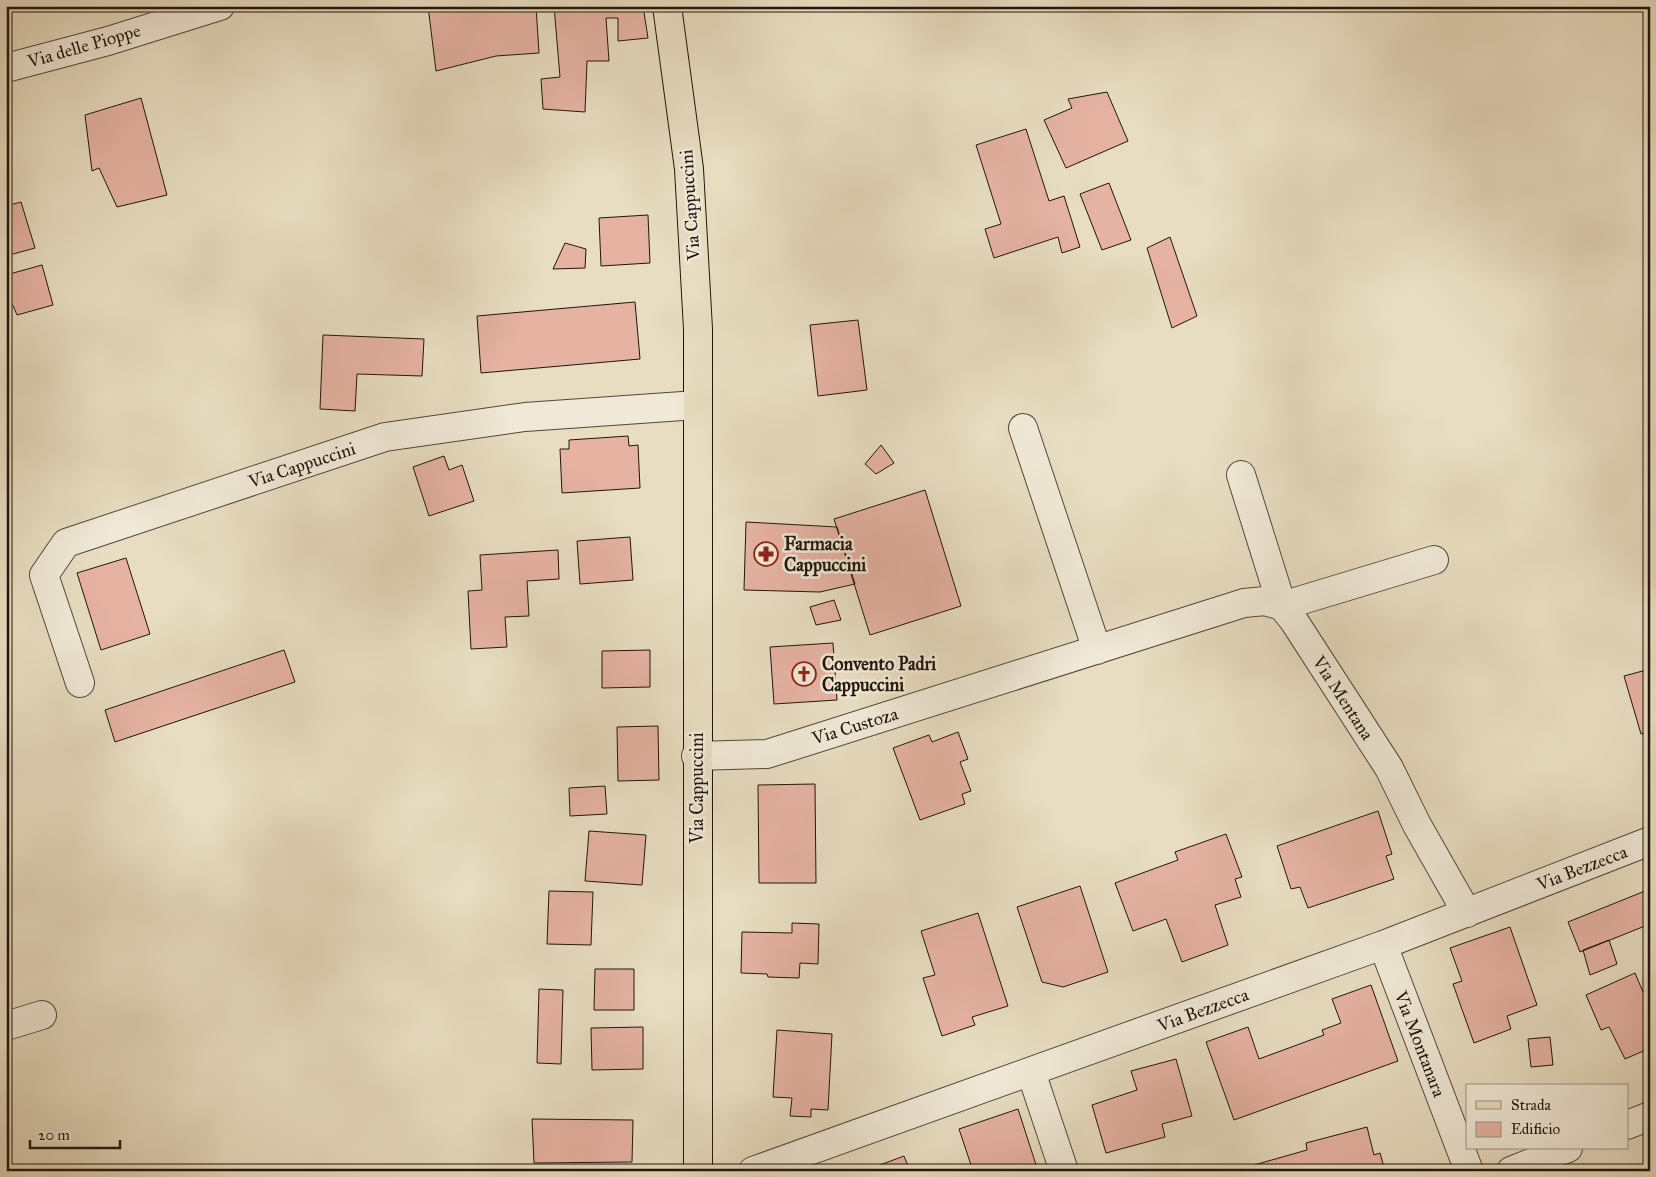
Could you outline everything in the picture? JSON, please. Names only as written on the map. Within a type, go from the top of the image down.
[{"type":"main road","name":"Via Cappuccini","points":[[668,6],[689,169],[698,329],[696,405],[698,1171]]},
{"type":"street","name":"Via delle Pioppe","points":[[6,68],[108,41],[220,6]]},
{"type":"street","name":"Via Cappuccini","points":[[80,683],[44,574],[66,543],[385,438],[525,417],[696,405]]},
{"type":"street","points":[[1024,428],[1097,650]]},
{"type":"street","name":"Via Mentana","points":[[1241,475],[1282,606],[1294,621],[1389,768],[1417,825],[1467,913]]},
{"type":"street","points":[[1282,606],[1434,560]]},
{"type":"street","name":"Via Custoza","points":[[696,756],[767,754],[1244,604],[1265,601],[1282,606]]},
{"type":"street","name":"Via Bezzecca","points":[[753,1171],[1383,945],[1650,841]]},
{"type":"street","name":"Via Montanara","points":[[1383,945],[1469,1171]]},
{"type":"street","points":[[6,1026],[42,1015]]},
{"type":"street","points":[[1031,1072],[1064,1171]]},
{"type":"street","points":[[1628,1125],[1650,1116]]},
{"type":"street","points":[[1511,1171],[1563,1150]]},
{"type":"building","points":[[63,6],[82,6],[63,11]]},
{"type":"building","points":[[428,6],[536,6],[539,53],[496,56],[436,71]]},
{"type":"building","points":[[554,6],[643,6],[648,38],[618,41],[618,18],[606,18],[609,61],[587,61],[585,112],[543,109],[541,79],[560,77]]},
{"type":"building","points":[[1107,92],[1128,141],[1066,168],[1044,120],[1072,108],[1068,99]]},
{"type":"building","points":[[141,98],[167,195],[117,207],[99,168],[92,171],[85,115]]},
{"type":"building","points":[[1026,129],[1049,201],[1064,196],[1080,247],[1062,253],[1058,237],[994,258],[985,229],[1001,224],[976,145]]},
{"type":"building","points":[[1109,183],[1131,240],[1102,250],[1080,194]]},
{"type":"building","points":[[21,202],[35,248],[6,256],[6,206]]},
{"type":"building","points":[[648,215],[650,263],[601,266],[599,218]]},
{"type":"building","points":[[1170,237],[1197,316],[1172,328],[1147,248]]},
{"type":"building","points":[[565,243],[586,249],[585,268],[553,269]]},
{"type":"building","points":[[42,265],[53,305],[17,315],[8,294],[6,294],[6,275]]},
{"type":"building","points":[[635,302],[640,359],[481,373],[477,316]]},
{"type":"building","points":[[858,320],[867,390],[818,396],[810,325]]},
{"type":"building","points":[[323,335],[424,339],[422,376],[357,374],[355,411],[320,409]]},
{"type":"building","points":[[628,436],[629,446],[638,445],[640,488],[562,493],[560,449],[569,449],[569,440]]},
{"type":"building","points":[[881,445],[894,463],[876,474],[865,464]]},
{"type":"building","points":[[444,456],[449,470],[462,465],[474,501],[429,516],[413,467]]},
{"type":"building","points":[[925,490],[961,606],[870,635],[834,519]]},
{"type":"building","points":[[746,522],[837,527],[855,584],[820,592],[744,590]]},
{"type":"building","points":[[630,537],[633,580],[580,584],[577,541]]},
{"type":"building","points":[[558,550],[559,579],[527,581],[529,616],[505,617],[507,647],[471,649],[468,591],[482,590],[480,555]]},
{"type":"building","points":[[126,558],[150,634],[101,650],[77,573]]},
{"type":"building","points":[[834,600],[841,620],[816,625],[810,607]]},
{"type":"building","points":[[1650,640],[1650,655],[1644,643]]},
{"type":"building","name":"Convento Padri Cappuccini","points":[[833,643],[837,700],[774,704],[770,647]]},
{"type":"building","points":[[284,650],[295,682],[115,742],[105,710]]},
{"type":"building","points":[[650,650],[650,687],[602,688],[602,651]]},
{"type":"building","points":[[1650,669],[1650,731],[1641,734],[1624,676]]},
{"type":"building","points":[[658,726],[659,780],[618,781],[617,727]]},
{"type":"building","points":[[958,732],[968,759],[960,762],[971,791],[962,794],[965,804],[920,820],[893,748],[929,735],[932,742]]},
{"type":"building","points":[[815,784],[816,883],[759,883],[758,785]]},
{"type":"building","points":[[605,786],[607,814],[570,816],[569,788]]},
{"type":"building","points":[[1378,811],[1392,854],[1386,856],[1394,879],[1308,908],[1300,887],[1291,889],[1277,846]]},
{"type":"building","points":[[589,831],[646,835],[642,885],[585,881]]},
{"type":"building","points":[[1226,834],[1242,877],[1235,879],[1241,897],[1215,905],[1228,945],[1182,962],[1166,919],[1133,931],[1115,883],[1178,860],[1175,852]]},
{"type":"building","points":[[1080,886],[1108,972],[1063,987],[1042,982],[1017,907]]},
{"type":"building","points":[[1650,889],[1650,924],[1580,952],[1568,922]]},
{"type":"building","points":[[549,891],[593,892],[591,945],[547,944]]},
{"type":"building","points":[[978,913],[1008,1006],[972,1017],[975,1025],[942,1036],[923,978],[935,975],[921,931]]},
{"type":"building","points":[[792,923],[819,924],[818,964],[800,963],[799,978],[768,977],[767,974],[741,973],[742,932],[792,933]]},
{"type":"building","points":[[1510,927],[1537,1005],[1507,1016],[1511,1029],[1474,1043],[1453,984],[1462,981],[1450,948]]},
{"type":"building","points":[[1609,940],[1617,964],[1590,975],[1583,950]]},
{"type":"building","points":[[595,969],[634,969],[634,1010],[594,1010]]},
{"type":"building","points":[[1635,973],[1643,992],[1650,989],[1650,1054],[1648,1049],[1625,1059],[1609,1027],[1601,1030],[1586,995]]},
{"type":"building","points":[[1371,985],[1398,1061],[1234,1120],[1206,1042],[1248,1027],[1259,1059],[1324,1035],[1322,1030],[1341,1023],[1332,999]]},
{"type":"building","points":[[539,989],[563,990],[561,1064],[537,1063]]},
{"type":"building","points":[[643,1027],[643,1069],[592,1070],[591,1028]]},
{"type":"building","points":[[777,1030],[832,1034],[828,1110],[811,1109],[811,1117],[790,1116],[792,1098],[773,1097]]},
{"type":"building","points":[[1550,1037],[1553,1065],[1531,1067],[1528,1039]]},
{"type":"building","points":[[1176,1059],[1192,1116],[1162,1124],[1165,1137],[1106,1153],[1092,1105],[1137,1090],[1131,1071]]},
{"type":"building","points":[[1018,1109],[1038,1171],[973,1171],[959,1129]]},
{"type":"building","points":[[532,1119],[633,1120],[632,1162],[534,1163]]},
{"type":"building","points":[[1367,1127],[1374,1155],[1380,1153],[1385,1171],[1233,1171],[1307,1150],[1306,1143]]},
{"type":"building","points":[[904,1156],[910,1171],[877,1171],[882,1169],[880,1165]]},
{"type":"place","name":"Farmacia Cappuccini","points":[[766,554]]},
{"type":"place","name":"Convento Padri Cappuccini","points":[[804,674]]}]
